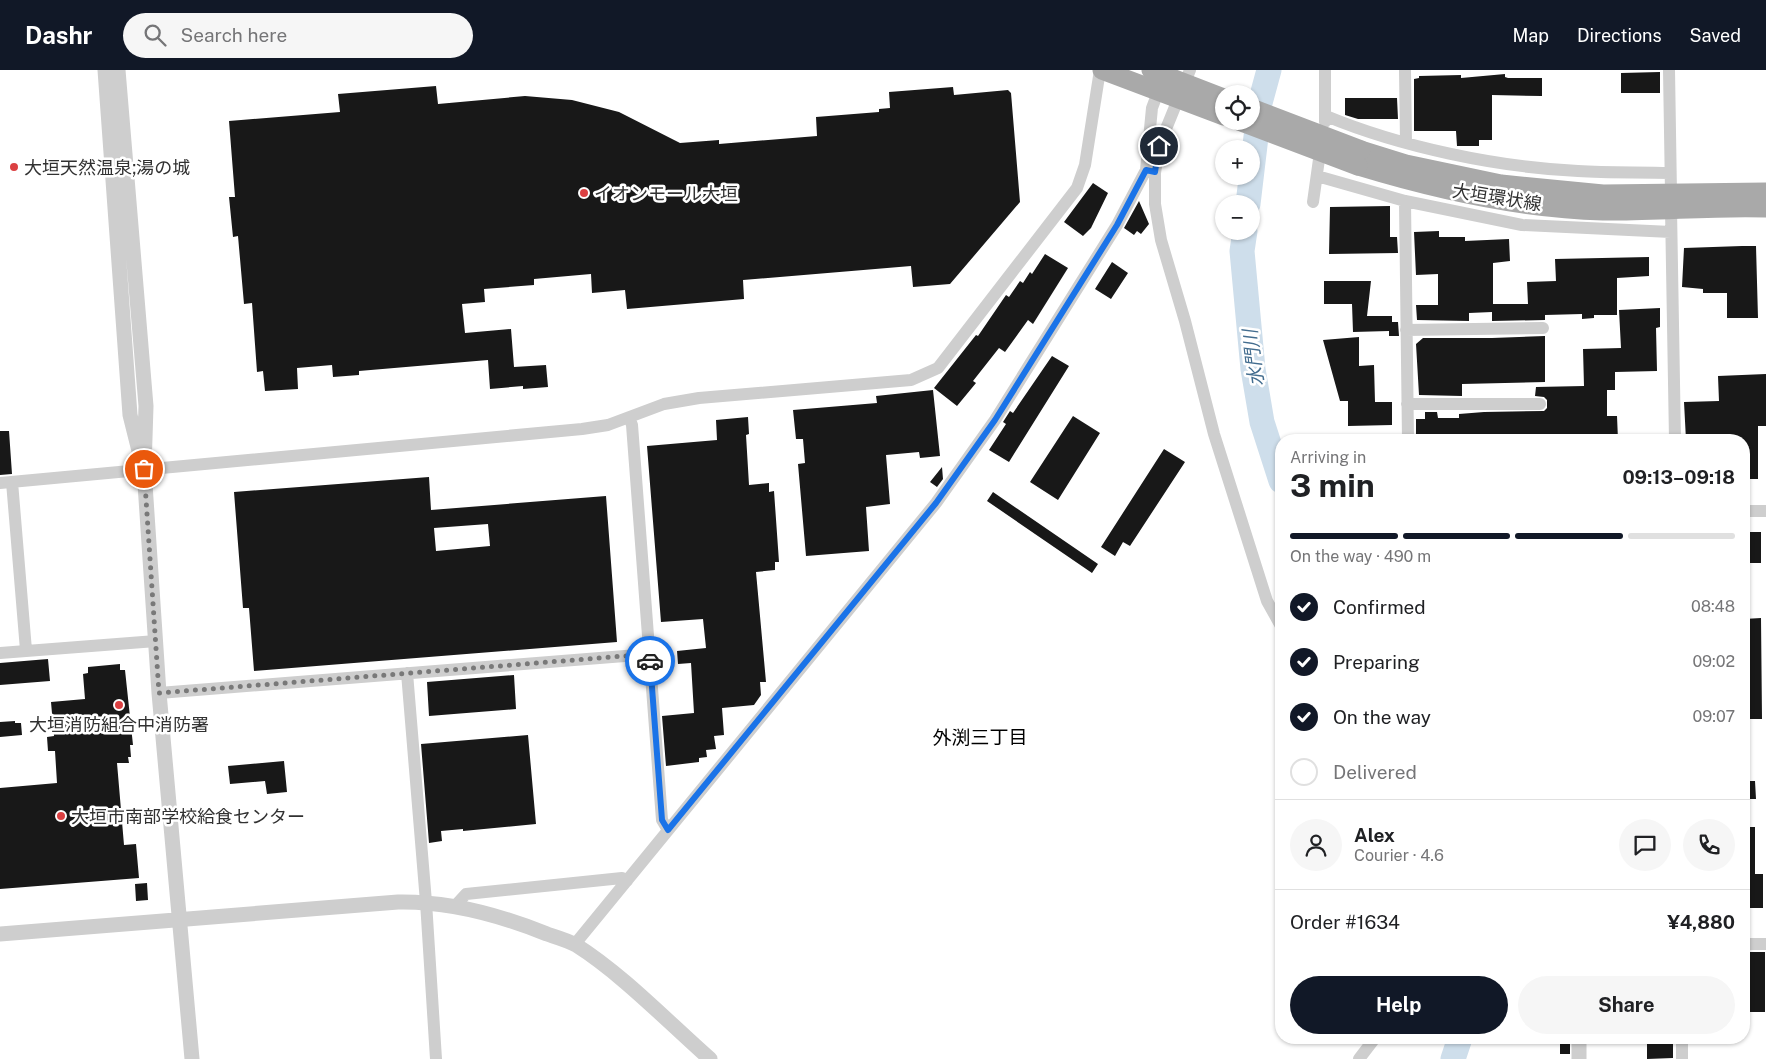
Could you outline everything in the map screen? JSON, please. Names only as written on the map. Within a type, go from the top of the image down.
[{"type":"main road","points":[[1101,70],[1215,113]]},
{"type":"main road","points":[[1151,70],[1215,95]]},
{"type":"main road","name":"大垣環状線","points":[[1260,112],[1405,180],[1501,201],[1602,211],[1671,201],[1766,192]]},
{"type":"main road","name":"大垣環状線","points":[[1260,127],[1359,158]]},
{"type":"main road","name":"大垣環状線","points":[[1671,201],[1766,208]]},
{"type":"street","points":[[105,70],[130,415],[144,469]]},
{"type":"street","points":[[118,70],[146,406],[144,469],[159,693],[192,1059]]},
{"type":"street","points":[[26,650],[6,482],[582,429],[608,425],[664,404],[699,398],[911,380],[938,368],[1077,188],[1085,165],[1101,70]]},
{"type":"street","points":[[1167,70],[1152,108],[1150,171],[1161,240],[1185,322],[1214,434],[1267,601],[1275,615]]},
{"type":"street","points":[[575,944],[936,503],[995,420],[1150,171],[1190,70]]},
{"type":"street","points":[[1313,202],[1326,116],[1325,70]]},
{"type":"street","points":[[1405,70],[1406,142]]},
{"type":"street","points":[[1669,70],[1675,434]]},
{"type":"street","points":[[1326,116],[1364,132],[1481,159],[1577,171],[1670,173]]},
{"type":"street","points":[[1317,176],[1405,201],[1522,225],[1671,232]]},
{"type":"street","points":[[1405,201],[1408,434]]},
{"type":"street","points":[[1406,330],[1543,328]]},
{"type":"street","points":[[1407,404],[1540,404]]},
{"type":"street","points":[[629,417],[632,425],[662,820],[668,830]]},
{"type":"street","points":[[1750,511],[1766,511]]},
{"type":"street","points":[[0,652],[156,641]]},
{"type":"street","points":[[159,693],[650,654]]},
{"type":"street","points":[[407,673],[426,902],[436,1059]]},
{"type":"street","points":[[454,906],[466,894],[622,878],[627,881]]},
{"type":"street","points":[[0,934],[426,902],[454,906],[504,919],[575,944],[622,981],[710,1059]]},
{"type":"street","points":[[1750,944],[1766,944]]},
{"type":"street","points":[[1359,1059],[1370,1044]]},
{"type":"street","points":[[1579,1044],[1579,1059]]},
{"type":"street","points":[[1682,1044],[1682,1059]]},
{"type":"building","points":[[1660,72],[1660,93],[1621,93],[1621,73]]},
{"type":"building","points":[[1505,74],[1505,77],[1508,78],[1542,78],[1542,96],[1492,95],[1492,140],[1479,140],[1479,146],[1457,146],[1456,131],[1414,131],[1414,79],[1419,78],[1419,76],[1461,75],[1461,78]]},
{"type":"building","points":[[436,86],[438,104],[525,96],[572,100],[619,112],[680,143],[719,140],[719,144],[817,136],[816,117],[879,112],[879,109],[890,108],[889,92],[953,87],[954,95],[1008,90],[1011,93],[1020,202],[950,284],[913,287],[911,266],[743,280],[744,299],[627,309],[625,290],[592,293],[591,274],[534,279],[534,285],[484,289],[485,302],[462,304],[465,333],[511,329],[514,367],[546,365],[548,387],[523,389],[523,386],[490,389],[488,360],[359,371],[359,375],[333,377],[332,365],[297,368],[298,389],[265,391],[263,371],[257,372],[252,303],[244,304],[238,236],[233,237],[229,197],[235,197],[229,121],[340,112],[338,94]]},
{"type":"building","points":[[1345,98],[1397,98],[1398,119],[1358,119],[1345,115]]},
{"type":"building","points":[[1093,183],[1108,193],[1091,228],[1083,236],[1064,222]]},
{"type":"building","points":[[1139,201],[1149,224],[1141,234],[1137,231],[1134,235],[1124,228]]},
{"type":"building","points":[[1390,206],[1390,237],[1397,237],[1398,253],[1329,254],[1330,207]]},
{"type":"building","points":[[1439,231],[1439,237],[1465,237],[1465,241],[1509,239],[1510,261],[1493,263],[1493,304],[1528,304],[1527,282],[1556,281],[1555,259],[1649,257],[1649,276],[1617,278],[1617,315],[1594,315],[1594,318],[1582,319],[1582,314],[1545,315],[1545,320],[1492,321],[1492,312],[1469,313],[1469,321],[1417,320],[1416,305],[1438,305],[1438,274],[1416,275],[1414,232]]},
{"type":"building","points":[[1756,246],[1758,318],[1727,318],[1727,293],[1703,293],[1703,289],[1682,287],[1684,248]]},
{"type":"building","points":[[1045,254],[1068,268],[1033,324],[1028,320],[1005,352],[999,348],[973,381],[976,383],[957,406],[934,388],[976,335],[978,336],[1006,295],[1009,297],[1020,281],[1023,283],[1030,272],[1032,274]]},
{"type":"building","points":[[1112,262],[1128,273],[1111,299],[1095,289]]},
{"type":"building","points":[[1324,281],[1371,281],[1367,316],[1392,316],[1392,322],[1398,322],[1399,336],[1389,336],[1389,331],[1353,332],[1352,304],[1324,304]]},
{"type":"building","points":[[1660,308],[1660,327],[1656,328],[1657,371],[1615,372],[1615,390],[1607,390],[1607,416],[1617,416],[1618,434],[1416,434],[1416,419],[1425,419],[1425,412],[1437,412],[1438,418],[1459,418],[1459,414],[1544,411],[1547,408],[1547,400],[1544,397],[1535,396],[1536,387],[1584,386],[1583,349],[1621,348],[1619,310]]},
{"type":"building","points":[[1545,336],[1545,382],[1462,384],[1462,396],[1419,395],[1416,344],[1423,338]]},
{"type":"building","points":[[1359,337],[1359,366],[1374,365],[1375,402],[1392,402],[1392,425],[1348,426],[1348,401],[1340,401],[1323,340]]},
{"type":"building","points":[[1052,356],[1069,366],[1009,462],[989,450],[1006,424],[1003,422],[1010,411],[1013,413]]},
{"type":"building","points":[[1766,374],[1766,426],[1758,426],[1758,479],[1750,479],[1750,434],[1686,434],[1684,402],[1719,401],[1718,376]]},
{"type":"building","points":[[933,390],[940,456],[920,458],[919,452],[886,455],[890,504],[866,507],[869,551],[806,556],[798,464],[805,463],[803,439],[796,439],[793,410],[877,403],[876,396]]},
{"type":"building","points":[[1073,416],[1100,433],[1058,500],[1030,482]]},
{"type":"building","points":[[748,417],[749,434],[746,435],[749,485],[769,483],[769,492],[774,491],[779,562],[775,562],[775,570],[756,572],[766,682],[760,682],[761,695],[754,705],[722,708],[724,735],[714,736],[716,749],[706,750],[707,757],[699,758],[699,762],[666,766],[662,716],[694,713],[691,663],[678,664],[677,651],[706,648],[703,619],[661,622],[647,446],[717,440],[716,420]]},
{"type":"building","points":[[0,431],[9,431],[12,474],[0,475]]},
{"type":"building","points":[[1164,449],[1185,462],[1130,546],[1123,542],[1115,556],[1101,547]]},
{"type":"building","points":[[942,467],[943,479],[937,487],[930,482]]},
{"type":"building","points":[[429,477],[431,510],[606,496],[617,642],[254,671],[249,608],[243,608],[234,492]],"holes":[[[488,524],[490,546],[436,551],[434,528]]]},
{"type":"building","points":[[993,492],[1098,564],[1092,573],[987,501]]},
{"type":"building","points":[[1750,532],[1761,532],[1761,563],[1750,563]]},
{"type":"building","points":[[1761,618],[1762,719],[1750,719],[1750,619]]},
{"type":"building","points":[[48,659],[50,681],[0,685],[0,663]]},
{"type":"building","name":"大垣市南部学校給食センター","points":[[120,664],[120,670],[125,670],[133,745],[130,745],[131,757],[128,757],[129,763],[117,763],[124,845],[136,844],[139,878],[0,889],[0,788],[57,783],[55,751],[48,751],[47,737],[54,736],[51,702],[85,699],[83,674],[88,673],[88,667]]},
{"type":"building","points":[[514,675],[516,709],[429,716],[427,682]]},
{"type":"building","points":[[15,721],[15,723],[21,723],[22,735],[0,737],[0,722]]},
{"type":"building","points":[[528,735],[536,824],[463,831],[463,829],[441,831],[442,841],[429,843],[421,744]]},
{"type":"building","points":[[284,761],[287,792],[267,794],[265,781],[230,784],[228,766]]},
{"type":"building","points":[[1750,781],[1755,781],[1756,799],[1750,799]]},
{"type":"building","points":[[1750,827],[1755,827],[1755,874],[1763,874],[1763,908],[1750,908]]},
{"type":"building","points":[[147,883],[148,900],[136,901],[135,884]]},
{"type":"building","points":[[1750,952],[1765,952],[1765,1012],[1750,1012]]},
{"type":"building","points":[[1560,1044],[1570,1044],[1570,1054],[1560,1054]]},
{"type":"building","points":[[1647,1044],[1673,1044],[1673,1058],[1647,1059]]},
{"type":"waterway","name":"水門川","points":[[1249,195],[1260,103],[1269,70]]},
{"type":"waterway","name":"水門川","points":[[1244,240],[1242,251],[1253,369],[1262,422],[1275,462]]},
{"type":"waterway","name":"水門川","points":[[1453,1059],[1458,1044]]},
{"type":"way so far","points":[[144,469],[154,594],[159,693],[650,654],[650,661]]},
{"type":"place","name":"大垣天然温泉;湯の城","points":[[14,167]]},
{"type":"place","name":"イオンモール大垣","points":[[584,193]]},
{"type":"place","name":"大垣消防組合中消防署","points":[[119,705]]},
{"type":"place","name":"大垣市南部学校給食センター","points":[[61,816]]},
{"type":"district","name":"外渕三丁目","points":[[980,737]]},
{"type":"route","points":[[650,661],[662,820],[668,830],[936,503],[995,420],[1117,225],[1146,170],[1155,172],[1159,146]]}]
